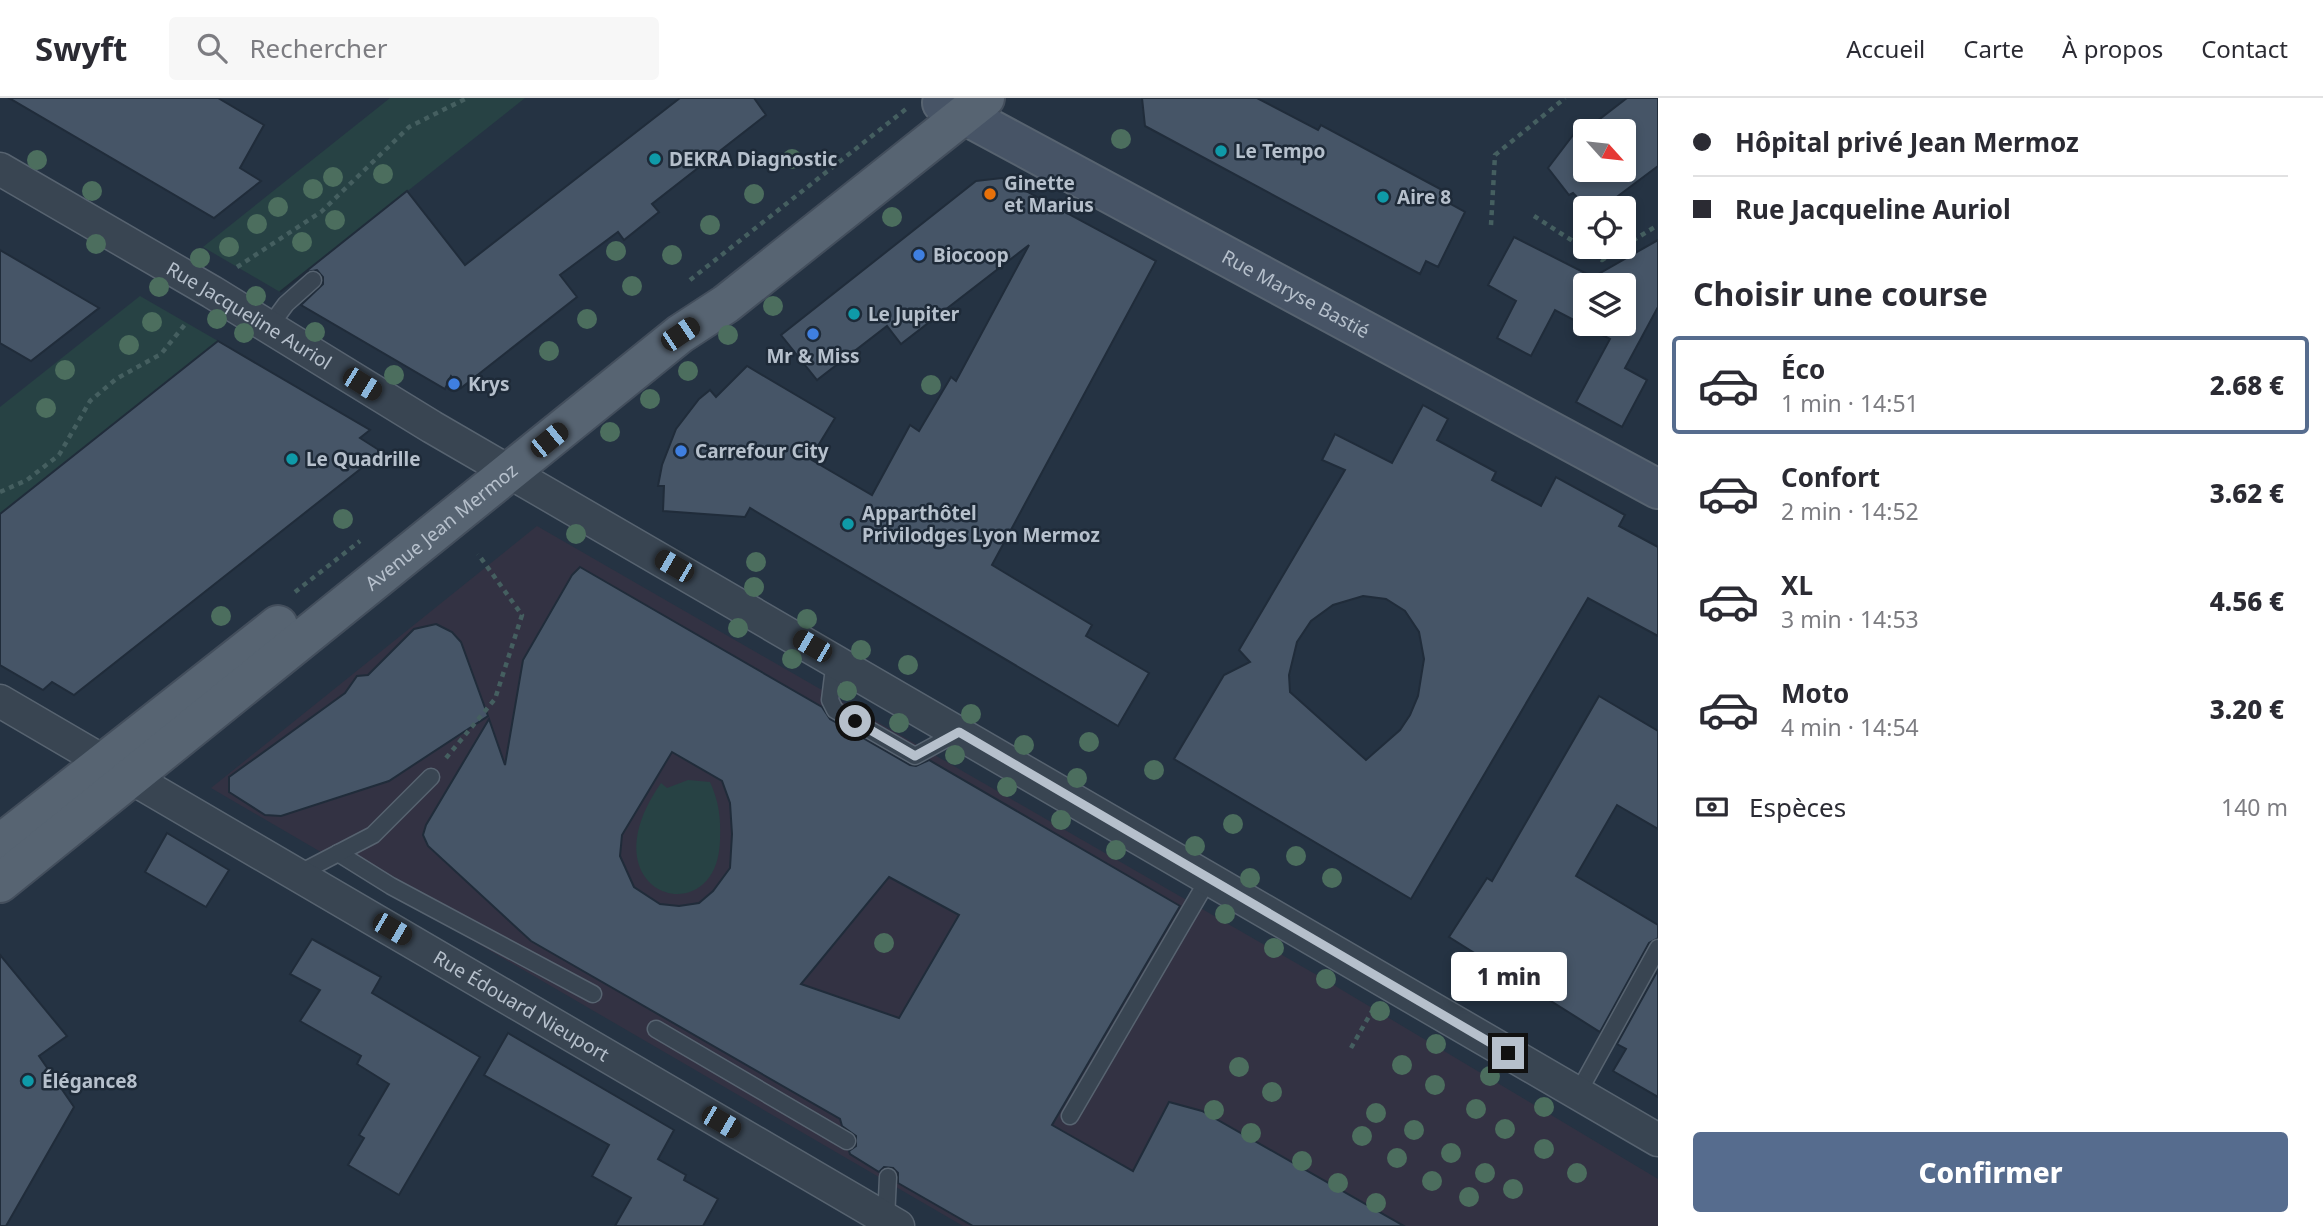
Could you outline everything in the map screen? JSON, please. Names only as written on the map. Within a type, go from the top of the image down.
[{"type":"main road","name":"Avenue Jean Mermoz","points":[[0,844],[117,769],[955,102]]},
{"type":"main road","name":"Avenue Jean Mermoz","points":[[0,883],[117,769]]},
{"type":"street","name":"Rue Maryse Bastié","points":[[955,102],[1658,489]]},
{"type":"street","name":"Rue Jacqueline Auriol","points":[[0,169],[500,465],[1658,1140]]},
{"type":"street","name":"Rue Édouard Nieuport","points":[[0,701],[892,1222]]},
{"type":"lane","points":[[269,327],[286,304],[313,280]]},
{"type":"lane","points":[[835,660],[830,700],[835,710],[915,756],[959,732]]},
{"type":"lane","points":[[298,874],[373,835],[431,776]]},
{"type":"lane","points":[[338,853],[391,886],[593,994]]},
{"type":"lane","points":[[1070,1116],[1209,878]]},
{"type":"lane","points":[[1577,1093],[1658,948]]},
{"type":"lane","points":[[656,1029],[846,1141]]},
{"type":"lane","points":[[888,1177],[892,1222]]},
{"type":"path","points":[[237,267],[321,212],[410,127],[467,98]]},
{"type":"path","points":[[1491,225],[1495,155],[1565,98]]},
{"type":"path","points":[[1534,216],[1573,241]]},
{"type":"path","points":[[1636,238],[1658,225]]},
{"type":"path","points":[[0,492],[27,480],[59,455],[90,401],[116,379],[161,354],[187,322]]},
{"type":"path","points":[[431,776],[495,699],[522,615],[478,555]]},
{"type":"path","points":[[1351,1048],[1374,1007]]},
{"type":"shaded area","points":[[537,526],[1322,978],[1658,1179],[1658,1226],[963,1226],[211,788]]},
{"type":"green space","points":[[390,98],[525,98],[280,292],[203,247]]},
{"type":"green space","points":[[140,296],[218,341],[0,514],[0,407]]},
{"type":"green space","points":[[688,780],[710,782],[719,810],[720,840],[714,870],[699,887],[680,894],[660,890],[644,876],[637,853],[641,822],[661,783],[667,788]]},
{"type":"building","points":[[9,98],[218,98],[264,125],[240,168],[261,181],[214,218]]},
{"type":"building","points":[[680,98],[754,98],[766,115],[652,204],[659,212],[624,240],[618,232],[560,275],[577,297],[461,388],[451,376],[445,389],[301,305],[323,284],[323,277],[317,270],[307,272],[280,292],[407,191],[465,265]]},
{"type":"building","name":"Aire 8","points":[[1142,98],[1257,98],[1318,130],[1321,125],[1444,191],[1440,198],[1465,212],[1438,267],[1426,261],[1420,274],[1145,126]]},
{"type":"building","points":[[1627,98],[1658,98],[1658,166],[1618,196],[1569,195],[1548,168],[1573,135],[1573,182],[1636,182],[1636,119],[1600,119]]},
{"type":"building","points":[[1002,178],[1156,261],[992,565],[1092,625],[1086,636],[1149,673],[1118,726],[750,508],[745,517],[663,511],[664,486],[658,486],[662,465],[676,429],[699,399],[710,390],[716,397],[747,366],[835,418],[810,459],[872,495],[910,425],[919,431],[951,377],[956,381],[1029,245],[901,344],[887,326],[817,380],[781,335],[976,181]]},
{"type":"building","points":[[1514,237],[1585,273],[1573,273],[1573,319],[1555,310],[1531,356],[1497,338],[1516,301],[1488,285]]},
{"type":"building","points":[[1658,240],[1658,307],[1625,368],[1647,380],[1622,427],[1576,402],[1610,339],[1604,336],[1636,336],[1636,273],[1600,273],[1625,259],[1636,259],[1636,253]]},
{"type":"building","points":[[0,250],[99,308],[31,361],[0,343]]},
{"type":"building","points":[[218,341],[370,430],[360,438],[382,452],[74,695],[52,682],[43,690],[0,665],[0,514]]},
{"type":"building","points":[[1423,405],[1448,419],[1437,440],[1496,472],[1492,480],[1541,506],[1556,477],[1625,515],[1619,526],[1658,547],[1658,636],[1588,598],[1411,899],[1174,759],[1224,675],[1250,662],[1239,650],[1345,470],[1322,460],[1335,434],[1392,463]],"holes":[[[1363,596],[1386,599],[1405,611],[1419,632],[1424,659],[1418,696],[1410,715],[1400,730],[1366,760],[1290,692],[1289,675],[1297,642],[1311,621],[1333,605]]]},
{"type":"building","points":[[580,567],[822,707],[830,719],[910,765],[916,766],[929,760],[1180,906],[1052,1125],[1133,1171],[1169,1102],[1202,1111],[1404,1226],[973,1226],[898,1183],[898,1173],[893,1168],[884,1167],[879,1172],[850,1154],[849,1151],[856,1146],[856,1136],[842,1126],[840,1119],[531,941],[428,846],[423,835],[426,825],[489,719],[505,765],[523,660],[572,575]],"holes":[[[672,752],[722,781],[730,803],[732,834],[730,868],[713,891],[699,903],[679,906],[660,904],[634,887],[620,856],[622,835]],[[889,877],[959,915],[899,1018],[801,984]]]},
{"type":"building","points":[[436,624],[452,632],[461,642],[488,716],[389,781],[281,816],[265,815],[229,792],[229,777],[345,693],[357,676],[368,675],[414,629]]},
{"type":"building","points":[[1599,696],[1658,731],[1658,829],[1617,805],[1576,876],[1658,925],[1658,938],[1649,943],[1600,1032],[1449,937],[1487,878],[1492,881]]},
{"type":"building","points":[[167,833],[229,870],[206,907],[145,872]]},
{"type":"building","points":[[312,939],[381,977],[372,993],[480,1057],[399,1195],[348,1165],[364,1138],[359,1135],[389,1084],[357,1064],[361,1056],[300,1021],[320,990],[290,974]]},
{"type":"building","name":"Élégance8","points":[[0,955],[67,1036],[39,1056],[74,1107],[6,1226],[0,1226]]},
{"type":"building","points":[[1658,970],[1658,1097],[1613,1071],[1626,1049],[1617,1044]]},
{"type":"building","points":[[508,1033],[674,1130],[658,1159],[686,1175],[684,1180],[718,1199],[703,1226],[615,1226],[631,1198],[592,1176],[609,1145],[484,1075]]},
{"type":"place","name":"Le Tempo","points":[[1221,151]]},
{"type":"place","name":"DEKRA Diagnostic","points":[[655,159]]},
{"type":"place","name":"Ginette et Marius","points":[[990,194]]},
{"type":"place","name":"Aire 8","points":[[1383,197]]},
{"type":"place","name":"Biocoop","points":[[919,255]]},
{"type":"place","name":"Le Jupiter","points":[[854,314]]},
{"type":"place","name":"Mr & Miss","points":[[813,334]]},
{"type":"place","name":"Krys","points":[[454,384]]},
{"type":"place","name":"Carrefour City","points":[[681,451]]},
{"type":"place","name":"Le Quadrille","points":[[292,459]]},
{"type":"place","name":"Apparthôtel Privilodges Lyon Mermoz","points":[[848,524]]},
{"type":"place","name":"Élégance8","points":[[28,1081]]},
{"type":"route","points":[[855,721],[915,756],[959,732],[1508,1053]]}]
